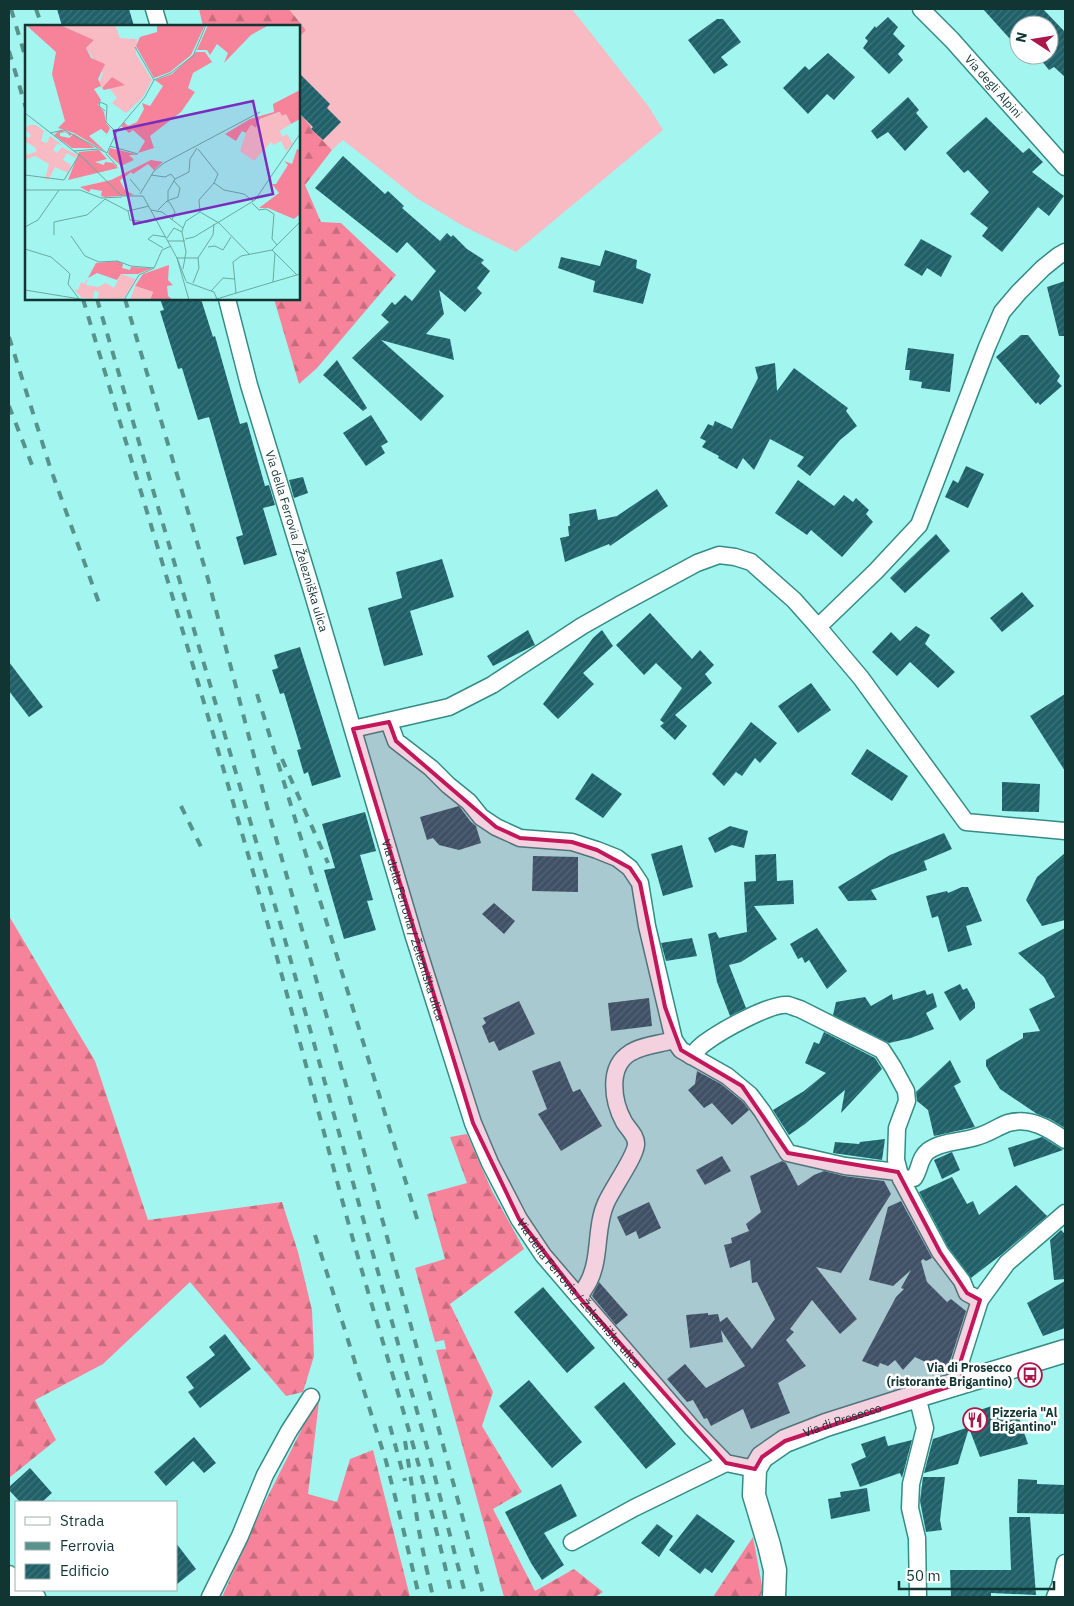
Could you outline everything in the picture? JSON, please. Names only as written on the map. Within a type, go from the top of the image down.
[{"type":"main road","name":"Via di Prosecco","points":[[754,1469],[762,1457],[785,1441],[842,1420],[1065,1351]]},
{"type":"main road","points":[[754,1469],[754,1496],[775,1570],[774,1597]]},
{"type":"street","points":[[154,9],[159,25]]},
{"type":"street","name":"Via degli Alpini","points":[[921,9],[952,40],[1065,167]]},
{"type":"street","points":[[818,627],[876,571],[919,524],[950,440],[1002,312],[1019,292],[1044,268],[1065,252]]},
{"type":"street","name":"Via della Ferrovia / Železniška ulica","points":[[227,300],[249,385],[428,984],[473,1123],[490,1162],[519,1219],[543,1256],[692,1428],[726,1463]]},
{"type":"street","points":[[353,729],[449,707],[492,685],[582,626],[698,563],[719,555],[735,557],[750,562],[794,600],[818,627],[861,678],[966,822],[1065,831]]},
{"type":"street","points":[[389,722],[396,741],[431,768],[469,802],[481,816],[496,827],[520,838],[572,842],[617,858],[630,868],[640,883],[647,926],[674,1040],[681,1050],[727,1076],[750,1095],[788,1153],[845,1166],[914,1178],[922,1159],[928,1151],[955,1141],[976,1137],[1008,1124],[1019,1122],[1036,1123],[1048,1128],[1065,1140]]},
{"type":"street","points":[[692,1056],[704,1043],[736,1024],[764,1010],[788,1005],[800,1009],[882,1050],[901,1082],[907,1101],[897,1128],[896,1160],[899,1175],[940,1252],[962,1281],[966,1293],[980,1300]]},
{"type":"street","points":[[579,1297],[590,1281],[605,1204],[630,1160],[636,1145],[634,1135],[617,1107],[614,1090],[616,1073],[622,1060],[631,1052],[674,1040]]},
{"type":"street","points":[[963,1382],[961,1360],[980,1300],[1006,1263],[1065,1213]]},
{"type":"street","points":[[917,1396],[925,1428],[911,1484],[910,1508],[917,1538],[918,1597]]},
{"type":"street","points":[[210,1597],[240,1536],[265,1474],[311,1397]]},
{"type":"street","points":[[572,1542],[634,1508],[726,1463],[754,1469]]},
{"type":"street","points":[[1055,1597],[1060,1586],[1065,1563]]},
{"type":"highlighted area","points":[[389,722],[396,741],[496,827],[520,838],[572,842],[597,850],[630,868],[640,883],[665,1007],[681,1050],[742,1086],[788,1153],[898,1172],[940,1252],[967,1293],[980,1300],[961,1360],[963,1382],[785,1441],[762,1457],[755,1469],[726,1463],[579,1297],[519,1219],[473,1123],[353,729]]},
{"type":"green space","points":[[199,9],[289,9],[306,30],[300,37],[300,25],[203,25]]},
{"type":"green space","points":[[300,114],[332,150],[305,185],[321,222],[341,223],[396,275],[317,368],[299,384],[274,300],[300,300]]},
{"type":"green space","points":[[9,916],[95,1061],[148,1220],[282,1202],[298,1252],[312,1310],[314,1356],[303,1392],[286,1396],[190,1282],[103,1364],[35,1400],[56,1440],[9,1478]]},
{"type":"green space","points":[[467,1134],[492,1191],[524,1249],[450,1304],[493,1392],[482,1426],[522,1492],[493,1509],[535,1591],[574,1569],[603,1592],[595,1597],[504,1597],[436,1350],[446,1349],[444,1340],[435,1342],[415,1268],[445,1259],[427,1194],[467,1183],[450,1137]]},
{"type":"green space","points":[[320,1393],[308,1494],[337,1502],[350,1459],[373,1450],[410,1597],[222,1597],[262,1508]]},
{"type":"green space","points":[[753,1537],[763,1591],[760,1597],[713,1597]]},
{"type":"shaded area","points":[[289,9],[572,9],[649,107],[663,130],[516,252],[465,227],[418,199],[343,140],[332,150],[311,129],[310,124],[300,114],[300,37],[306,30]]},
{"type":"building","points":[[57,9],[129,9],[134,25],[62,25]]},
{"type":"building","points":[[983,9],[1043,9],[1049,15],[1009,15],[1009,38]]},
{"type":"building","points":[[888,17],[898,27],[893,34],[905,46],[898,54],[903,60],[889,74],[863,48],[868,41],[865,38],[875,26],[876,28]]},
{"type":"building","points":[[717,19],[723,19],[741,42],[721,57],[728,65],[714,74],[688,40]]},
{"type":"building","points":[[1059,26],[1065,32],[1065,77],[1054,67],[1049,70],[1045,65],[1059,65]]},
{"type":"building","points":[[828,53],[855,77],[834,100],[827,94],[808,114],[783,88],[805,66],[809,70]]},
{"type":"building","points":[[300,74],[330,104],[327,108],[341,122],[323,140],[311,129],[313,127],[300,114]]},
{"type":"building","points":[[908,97],[919,110],[916,113],[928,127],[905,151],[888,132],[877,139],[871,131]]},
{"type":"building","points":[[986,117],[1023,153],[1029,148],[1043,162],[1032,172],[1064,196],[1049,216],[1038,207],[1002,252],[982,236],[988,228],[970,214],[989,192],[968,170],[964,173],[946,153]]},
{"type":"building","points":[[343,156],[385,194],[388,191],[404,206],[402,208],[440,241],[447,233],[451,237],[453,235],[467,249],[484,260],[481,263],[490,271],[477,288],[482,293],[465,312],[439,290],[444,314],[426,334],[450,339],[454,360],[381,340],[444,396],[421,421],[352,358],[389,322],[381,315],[392,302],[395,305],[405,295],[412,301],[436,271],[407,242],[397,253],[315,188]]},
{"type":"building","points":[[921,239],[952,256],[941,277],[927,268],[922,276],[904,265]]},
{"type":"building","points":[[605,250],[637,260],[636,268],[651,274],[643,304],[593,292],[595,281],[558,268],[561,257],[600,266]]},
{"type":"building","points":[[1065,281],[1065,336],[1059,336],[1047,287]]},
{"type":"building","points":[[160,300],[201,300],[213,337],[215,336],[240,424],[247,422],[265,486],[269,485],[275,505],[263,508],[277,555],[244,565],[236,537],[243,535],[209,417],[198,420],[182,368],[178,369],[160,311],[164,310]]},
{"type":"building","points":[[1021,335],[1028,335],[1060,376],[1057,381],[1062,386],[1040,405],[1038,402],[1036,404],[996,357]]},
{"type":"building","points":[[908,348],[954,354],[950,392],[921,388],[922,382],[909,380],[910,370],[905,370]]},
{"type":"building","points":[[337,360],[367,408],[363,411],[323,375]]},
{"type":"building","points":[[775,363],[777,391],[794,368],[848,408],[846,411],[857,426],[840,440],[810,476],[797,466],[804,457],[770,439],[754,470],[743,458],[737,469],[702,447],[706,441],[700,438],[708,424],[713,426],[715,421],[732,429],[758,378],[755,367]]},
{"type":"building","points":[[371,415],[388,442],[381,446],[385,453],[366,466],[343,433]]},
{"type":"building","points":[[966,466],[984,474],[968,508],[945,497],[953,480],[958,483]]},
{"type":"building","points":[[303,477],[308,493],[294,498],[289,480]]},
{"type":"building","points":[[798,480],[834,506],[844,495],[853,502],[856,498],[869,510],[866,514],[873,522],[842,557],[811,530],[807,535],[775,513]]},
{"type":"building","points":[[657,489],[668,506],[610,546],[609,544],[565,562],[560,538],[569,536],[569,514],[596,509],[598,520],[617,516]]},
{"type":"building","points":[[936,534],[950,551],[905,593],[890,578]]},
{"type":"building","points":[[442,559],[454,597],[410,611],[423,655],[384,666],[368,608],[402,598],[396,572]]},
{"type":"building","points":[[1022,592],[1034,606],[1002,632],[990,618]]},
{"type":"building","points":[[650,613],[692,659],[700,650],[714,665],[705,674],[712,683],[675,715],[687,726],[675,740],[660,726],[664,723],[660,720],[682,688],[656,663],[644,675],[616,645]]},
{"type":"building","points":[[916,626],[930,635],[925,644],[955,672],[938,688],[910,662],[897,676],[872,652],[891,632],[900,641]]},
{"type":"building","points":[[528,630],[535,645],[493,666],[487,656]]},
{"type":"building","points":[[602,630],[613,646],[583,673],[594,684],[558,719],[543,704],[593,638]]},
{"type":"building","points":[[300,647],[341,777],[312,786],[308,772],[304,774],[297,750],[301,749],[284,693],[280,694],[272,670],[278,668],[274,655]]},
{"type":"building","points":[[9,662],[43,707],[29,717],[9,691]]},
{"type":"building","points":[[811,683],[831,710],[798,733],[778,706]]},
{"type":"building","points":[[1065,694],[1065,771],[1030,716]]},
{"type":"building","points":[[751,722],[777,743],[760,763],[755,758],[742,776],[736,772],[724,786],[712,774]]},
{"type":"building","points":[[867,749],[908,776],[892,801],[851,774]]},
{"type":"building","points":[[592,773],[622,794],[603,818],[575,799]]},
{"type":"building","points":[[1002,782],[1040,784],[1039,812],[1002,811]]},
{"type":"building","points":[[459,806],[476,826],[481,843],[459,850],[439,845],[433,838],[427,840],[420,817]]},
{"type":"building","points":[[365,812],[376,851],[360,855],[373,900],[367,901],[376,930],[344,939],[324,870],[335,868],[322,824]]},
{"type":"building","points":[[730,826],[748,831],[744,848],[732,845],[715,853],[708,838]]},
{"type":"building","points":[[944,833],[952,849],[924,861],[927,870],[871,890],[877,900],[848,901],[838,887],[890,855]]},
{"type":"building","points":[[682,845],[693,887],[663,896],[651,854]]},
{"type":"building","points":[[1065,853],[1065,920],[1042,926],[1026,900],[1037,877]]},
{"type":"building","points":[[776,854],[777,881],[793,880],[794,904],[754,906],[777,939],[741,962],[729,965],[746,1008],[730,1016],[717,982],[708,934],[716,932],[719,938],[747,932],[744,882],[756,881],[755,855]]},
{"type":"building","points":[[533,856],[578,857],[578,892],[532,891]]},
{"type":"building","points":[[962,887],[968,887],[982,921],[966,926],[972,945],[948,952],[938,916],[932,918],[926,896],[947,891],[948,893]]},
{"type":"building","points":[[494,903],[515,921],[504,934],[482,914]]},
{"type":"building","points":[[817,928],[847,971],[827,989],[809,960],[805,963],[802,957],[798,959],[790,944]]},
{"type":"building","points":[[1065,928],[1065,1128],[1037,1114],[1000,1089],[986,1066],[986,1060],[1023,1038],[1023,1033],[1040,1031],[1029,1009],[1055,997],[1044,977],[1018,953]]},
{"type":"building","points":[[692,938],[697,956],[666,961],[661,943]]},
{"type":"building","points":[[960,984],[963,990],[967,988],[975,1003],[975,1008],[960,1021],[944,992]]},
{"type":"building","points":[[925,990],[927,995],[933,993],[937,1007],[926,1013],[934,1029],[911,1038],[889,1043],[833,1015],[836,1002],[865,997],[871,1006],[892,994],[893,1000]]},
{"type":"building","points":[[649,998],[652,1026],[611,1031],[608,1003]]},
{"type":"building","points":[[519,1001],[535,1034],[499,1051],[494,1041],[489,1043],[482,1026],[486,1023],[483,1018]]},
{"type":"building","points":[[824,1032],[875,1058],[882,1069],[841,1113],[845,1090],[789,1135],[773,1110],[804,1091],[826,1073],[805,1063],[814,1042],[819,1044]]},
{"type":"building","points":[[950,1060],[961,1082],[954,1086],[975,1127],[934,1136],[928,1110],[917,1101],[916,1092]]},
{"type":"building","points":[[560,1061],[573,1092],[580,1089],[602,1126],[561,1151],[538,1114],[547,1109],[532,1071]]},
{"type":"building","points":[[697,1071],[721,1084],[743,1102],[749,1110],[732,1125],[712,1103],[704,1108],[688,1090],[695,1084]]},
{"type":"building","points":[[1042,1137],[1063,1150],[1014,1167],[1008,1148]]},
{"type":"building","points":[[885,1139],[882,1160],[833,1153],[835,1142],[859,1144],[860,1142]]},
{"type":"building","points":[[952,1152],[960,1170],[942,1179],[934,1160]]},
{"type":"building","points":[[722,1156],[731,1171],[705,1185],[696,1170]]},
{"type":"building","points":[[782,1161],[786,1163],[798,1186],[814,1175],[824,1171],[844,1176],[884,1181],[891,1194],[841,1273],[816,1267],[857,1319],[840,1334],[812,1300],[790,1329],[794,1332],[786,1340],[806,1366],[778,1383],[790,1413],[751,1429],[743,1409],[711,1426],[707,1418],[704,1419],[693,1400],[687,1402],[667,1379],[685,1364],[706,1388],[745,1366],[721,1330],[723,1342],[690,1348],[686,1315],[718,1314],[720,1322],[727,1317],[752,1349],[775,1319],[757,1282],[752,1283],[750,1260],[730,1268],[724,1245],[732,1243],[731,1238],[749,1231],[746,1224],[761,1212],[750,1176]]},
{"type":"building","points":[[952,1177],[967,1204],[973,1201],[979,1215],[1016,1185],[1047,1216],[971,1278],[948,1247],[919,1192]]},
{"type":"building","points":[[901,1201],[932,1258],[921,1261],[927,1282],[947,1302],[951,1299],[966,1311],[944,1374],[940,1361],[938,1368],[915,1357],[903,1370],[895,1360],[888,1366],[880,1363],[878,1367],[862,1361],[896,1297],[904,1289],[901,1288],[911,1270],[893,1286],[869,1280],[888,1207]]},
{"type":"building","points":[[649,1202],[661,1228],[639,1239],[636,1231],[626,1236],[617,1217]]},
{"type":"building","points":[[1061,1230],[1065,1234],[1065,1279],[1054,1280],[1050,1240]]},
{"type":"building","points":[[1065,1281],[1065,1328],[1043,1336],[1027,1303]]},
{"type":"building","points":[[599,1282],[628,1315],[616,1325],[592,1296]]},
{"type":"building","points":[[543,1287],[595,1348],[567,1373],[514,1312]]},
{"type":"building","points":[[225,1334],[251,1369],[200,1408],[188,1392],[194,1388],[186,1377],[215,1355],[209,1347]]},
{"type":"building","points":[[529,1380],[582,1442],[552,1468],[499,1406]]},
{"type":"building","points":[[624,1382],[676,1444],[646,1469],[594,1407]]},
{"type":"building","points":[[992,1406],[995,1418],[1017,1412],[1028,1444],[980,1457],[969,1428],[958,1464],[924,1473],[933,1439],[969,1427],[964,1415]]},
{"type":"building","points":[[885,1436],[888,1446],[912,1440],[902,1478],[900,1473],[860,1487],[851,1464],[866,1457],[861,1444]]},
{"type":"building","points":[[194,1437],[216,1463],[204,1473],[193,1461],[166,1486],[154,1472]]},
{"type":"building","points":[[30,1468],[52,1493],[43,1501],[19,1501],[9,1490],[9,1487]]},
{"type":"building","points":[[923,1477],[945,1477],[940,1520],[942,1530],[926,1532],[920,1501]]},
{"type":"building","points":[[1018,1479],[1037,1480],[1037,1484],[1065,1485],[1065,1514],[1017,1513]]},
{"type":"building","points":[[561,1484],[577,1516],[544,1533],[564,1565],[542,1580],[531,1563],[505,1512]]},
{"type":"building","points":[[867,1488],[870,1511],[831,1519],[828,1499],[841,1497],[840,1492]]},
{"type":"building","points":[[697,1514],[735,1541],[712,1573],[705,1568],[700,1574],[669,1550]]},
{"type":"building","points":[[1009,1517],[1030,1517],[1036,1595],[991,1593],[991,1597],[951,1597],[950,1570],[1011,1570]]},
{"type":"building","points":[[657,1524],[673,1536],[659,1557],[641,1543]]},
{"type":"building","points":[[178,1546],[196,1569],[178,1583]]},
{"type":"railway","points":[[11,9],[25,56]]},
{"type":"railway","points":[[36,9],[42,25]]},
{"type":"railway","points":[[9,51],[25,105]]},
{"type":"railway","points":[[83,300],[180,620],[250,862],[360,1265],[429,1502],[452,1597]]},
{"type":"railway","points":[[97,300],[285,940],[429,1454],[466,1597]]},
{"type":"railway","points":[[125,300],[208,579],[268,810],[342,1070],[484,1597]]},
{"type":"railway","points":[[9,337],[50,467],[99,603]]},
{"type":"railway","points":[[9,406],[34,470]]},
{"type":"railway","points":[[257,694],[418,1222]]},
{"type":"railway","points":[[282,759],[328,863]]},
{"type":"railway","points":[[181,806],[204,853]]},
{"type":"railway","points":[[315,1235],[386,1461],[419,1596]]},
{"type":"railway","points":[[390,1426],[405,1481]]},
{"type":"railway","points":[[405,1441],[427,1571]]},
{"type":"railway","points":[[426,1566],[433,1597]]},
{"type":"place","name":"Via di Prosecco (ristorante Brigantino)","points":[[1030,1375]]},
{"type":"place","name":"Pizzeria \"Al Brigantino\"","points":[[975,1420]]}]
